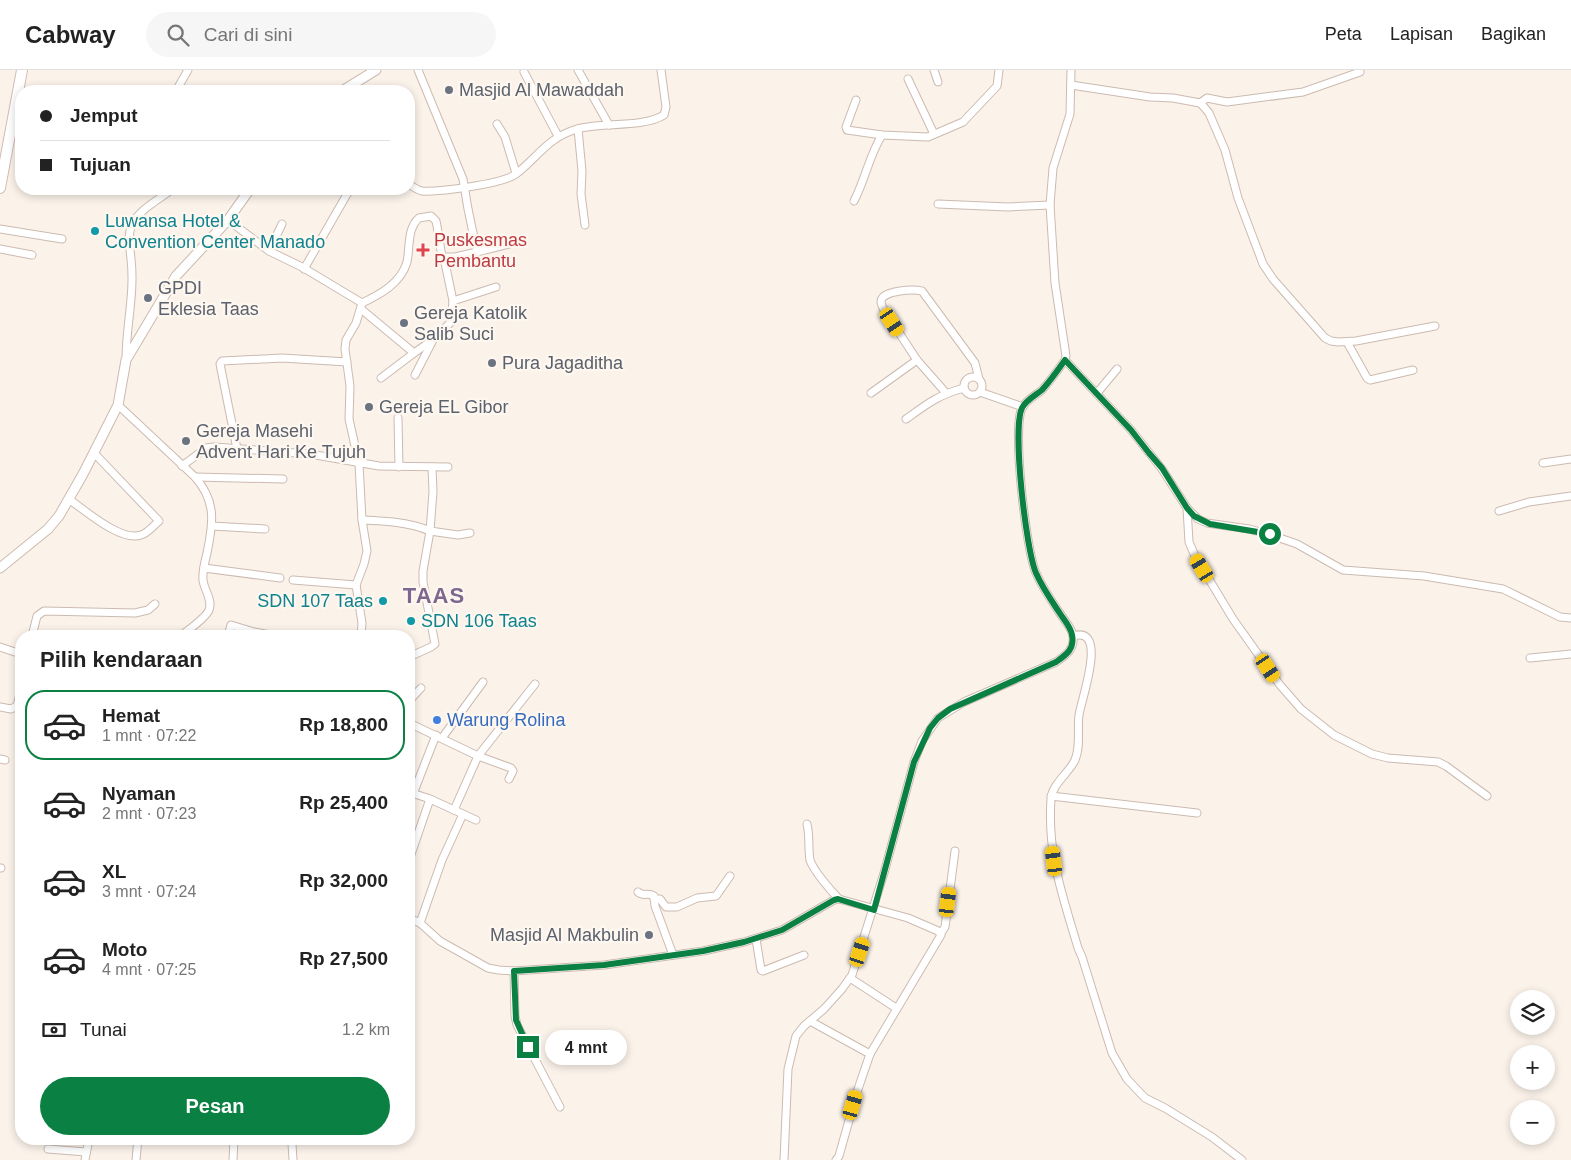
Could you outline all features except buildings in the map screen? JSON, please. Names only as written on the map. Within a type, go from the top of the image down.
[{"type":"main road","points":[[20,85],[22,70]]},
{"type":"main road","points":[[0,188],[15,117]]},
{"type":"street","points":[[179,85],[188,70]]},
{"type":"street","points":[[352,85],[376,70]]},
{"type":"street","points":[[418,70],[463,179],[477,252]]},
{"type":"street","points":[[578,70],[609,126]]},
{"type":"street","points":[[415,188],[421,191],[444,190],[504,179],[516,174],[558,136],[578,128],[609,126],[658,118],[664,115],[666,107],[660,70]]},
{"type":"street","points":[[934,70],[938,82]]},
{"type":"street","points":[[856,100],[846,130],[920,138],[931,136],[963,122],[997,86],[999,70]]},
{"type":"street","points":[[784,1160],[788,1069],[796,1036],[842,989],[854,971],[874,910],[914,762],[930,728],[938,718],[964,702],[1024,677],[1063,658],[1073,646],[1073,636],[1070,628],[1037,575],[1032,563],[1023,499],[1018,443],[1023,406],[1042,389],[1065,360],[1066,356],[1054,275],[1050,205],[1054,168],[1070,114],[1071,70]]},
{"type":"street","points":[[524,72],[558,136]]},
{"type":"street","points":[[1200,103],[1207,98],[1227,102],[1303,92],[1360,72]]},
{"type":"street","points":[[908,79],[931,136]]},
{"type":"street","points":[[1071,85],[1200,103],[1209,113],[1225,150],[1238,198],[1262,264],[1272,279],[1325,338],[1338,342],[1347,342],[1435,326]]},
{"type":"street","points":[[498,124],[505,137],[516,174]]},
{"type":"street","points":[[578,128],[582,171],[581,194],[585,225]]},
{"type":"street","points":[[854,201],[865,178],[871,156],[882,135]]},
{"type":"street","points":[[0,568],[48,530],[70,500],[118,405],[126,360],[126,338],[133,289],[129,233],[132,224],[138,216],[164,195]]},
{"type":"street","points":[[126,360],[176,276],[228,220],[246,195]]},
{"type":"street","points":[[302,267],[346,195]]},
{"type":"street","points":[[938,204],[1008,207],[1050,205]]},
{"type":"street","points":[[361,630],[356,585],[366,557],[359,464],[348,419],[350,386],[345,349],[346,340],[356,323],[362,306],[390,287],[401,275],[407,262],[414,224],[419,218],[426,216],[434,218],[438,230],[440,254],[444,258],[453,301],[451,322],[434,339],[381,378]]},
{"type":"street","points":[[228,220],[269,251],[302,267],[362,306],[414,353]]},
{"type":"street","points":[[269,251],[282,224]]},
{"type":"street","points":[[0,229],[62,239]]},
{"type":"street","points":[[444,258],[517,242]]},
{"type":"street","points":[[0,250],[32,255]]},
{"type":"street","points":[[453,301],[496,287]]},
{"type":"street","points":[[946,393],[917,360],[884,310],[881,302],[886,294],[915,289],[922,291],[975,363],[981,383],[980,392]]},
{"type":"street","points":[[415,375],[434,339]]},
{"type":"street","points":[[1347,342],[1367,378],[1370,380],[1413,370]]},
{"type":"street","points":[[237,449],[221,362],[224,360],[282,358],[347,362]]},
{"type":"street","points":[[870,393],[917,360]]},
{"type":"street","points":[[1065,360],[1131,430],[1162,468],[1187,508],[1194,516],[1204,522],[1270,534],[1297,544],[1343,570],[1442,578],[1502,589],[1560,616],[1571,618]]},
{"type":"street","points":[[1097,393],[1117,369]]},
{"type":"street","points":[[964,388],[964,384],[970,377],[979,379]]},
{"type":"street","points":[[964,388],[970,394],[980,392],[1023,406]]},
{"type":"street","points":[[906,420],[931,400],[964,388]]},
{"type":"street","points":[[118,405],[195,477],[207,494],[212,516],[212,526],[203,580],[210,603],[206,615],[188,630]]},
{"type":"street","points":[[398,418],[399,466]]},
{"type":"street","points":[[182,466],[206,448],[214,447],[310,454],[359,464],[448,467]]},
{"type":"street","points":[[70,500],[107,526],[132,536],[142,535],[159,520],[94,454]]},
{"type":"street","points":[[1543,463],[1571,459]]},
{"type":"street","points":[[415,654],[432,647],[434,644],[423,582],[423,571],[430,532],[433,492],[432,467]]},
{"type":"street","points":[[195,477],[283,479]]},
{"type":"street","points":[[1499,511],[1528,502],[1571,496]]},
{"type":"street","points":[[1187,508],[1189,542],[1195,556],[1233,619],[1280,685],[1301,709],[1334,735],[1372,754],[1388,758],[1438,762],[1487,796]]},
{"type":"street","points":[[362,520],[420,527],[430,532],[458,535],[470,533]]},
{"type":"street","points":[[212,526],[265,529]]},
{"type":"street","points":[[204,568],[280,578]]},
{"type":"street","points":[[293,580],[356,585]]},
{"type":"street","points":[[34,630],[37,616],[44,611],[135,613],[148,610],[155,604]]},
{"type":"street","points":[[230,630],[231,625],[247,630]]},
{"type":"street","points":[[1073,636],[1083,634],[1090,642],[1091,661],[1079,718],[1078,748],[1074,760],[1051,796],[1051,841],[1057,876],[1112,1053],[1127,1079],[1145,1098],[1212,1137],[1242,1160]]},
{"type":"street","points":[[0,647],[15,652]]},
{"type":"street","points":[[1530,658],[1571,654]]},
{"type":"street","points":[[415,785],[439,736],[482,682]]},
{"type":"street","points":[[454,810],[478,756],[535,684]]},
{"type":"street","points":[[415,694],[421,688]]},
{"type":"street","points":[[0,707],[11,709],[15,707]]},
{"type":"street","points":[[415,725],[478,756],[511,768],[513,771],[509,779]]},
{"type":"street","points":[[415,794],[476,820]]},
{"type":"street","points":[[1051,796],[1197,814]]},
{"type":"street","points":[[415,843],[430,799]]},
{"type":"street","points":[[420,923],[442,860],[463,814]]},
{"type":"street","points":[[807,824],[811,861],[838,899],[908,918],[941,933]]},
{"type":"street","points":[[836,1160],[839,1156],[870,1054],[896,1008],[932,953],[945,927],[956,851]]},
{"type":"street","points":[[654,899],[660,899],[666,907],[674,908],[698,898],[714,896],[718,894],[730,876]]},
{"type":"street","points":[[638,892],[642,895],[652,895],[674,955]]},
{"type":"street","points":[[415,921],[440,941],[482,964],[494,970],[514,971],[604,965],[703,951],[756,939],[782,930],[838,899]]},
{"type":"street","points":[[756,939],[761,970],[763,971],[804,954]]},
{"type":"street","points":[[514,971],[515,1016],[518,1025],[560,1107]]},
{"type":"street","points":[[850,978],[896,1008]]},
{"type":"street","points":[[810,1021],[870,1054]]},
{"type":"street","points":[[85,1160],[88,1145]]},
{"type":"street","points":[[136,1160],[137,1145]]},
{"type":"street","points":[[233,1160],[234,1145]]},
{"type":"street","points":[[292,1145],[293,1160]]},
{"type":"street","points":[[48,1149],[86,1152]]},
{"type":"place","name":"Masjid Al Mawaddah","points":[[449,90]]},
{"type":"place","name":"Luwansa Hotel & Convention Center Manado","points":[[95,231]]},
{"type":"place","name":"Puskesmas Pembantu","points":[[423,250]]},
{"type":"place","name":"GPDI Eklesia Taas","points":[[148,298]]},
{"type":"place","name":"Gereja Katolik Salib Suci","points":[[404,323]]},
{"type":"place","name":"Pura Jagaditha","points":[[492,363]]},
{"type":"place","name":"Gereja EL Gibor","points":[[369,407]]},
{"type":"place","name":"Gereja Masehi Advent Hari Ke Tujuh","points":[[186,441]]},
{"type":"place","name":"SDN 107 Taas","points":[[383,601]]},
{"type":"place","name":"SDN 106 Taas","points":[[411,621]]},
{"type":"place","name":"Warung Rolina","points":[[437,720]]},
{"type":"place","name":"Masjid Al Makbulin","points":[[649,935]]},
{"type":"district","name":"TAAS","points":[[434,595]]},
{"type":"route","points":[[528,1047],[520,1032],[515,1016],[514,971],[604,965],[703,951],[744,942],[774,934],[838,899],[874,910],[914,762],[922,741],[930,728],[938,718],[950,709],[1056,662],[1063,658],[1073,646],[1073,636],[1070,628],[1053,603],[1032,563],[1023,499],[1018,443],[1020,415],[1023,406],[1042,389],[1065,360],[1131,430],[1162,468],[1194,516],[1210,524],[1270,534]]}]
